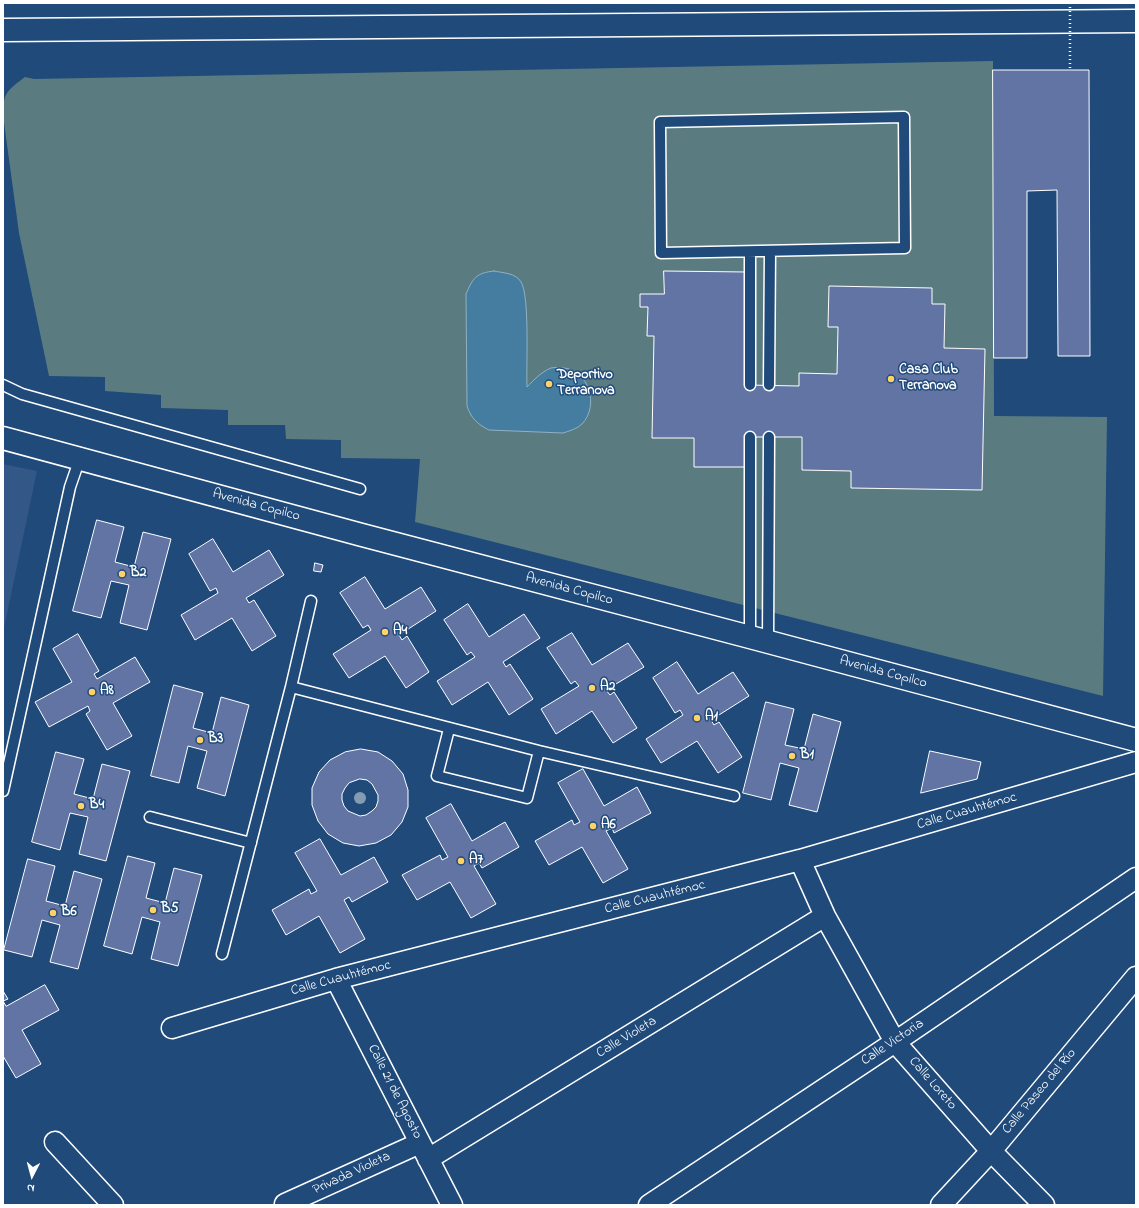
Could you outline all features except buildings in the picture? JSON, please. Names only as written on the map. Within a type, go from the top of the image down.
[{"type":"main road","points":[[3,30],[1136,21]]},
{"type":"main road","name":"Avenida Copilco","points":[[3,438],[362,535],[1136,740]]},
{"type":"street","name":"Calle Cuauhtémoc","points":[[172,1028],[336,979],[800,860],[1136,762]]},
{"type":"street","name":"Calle Loreto","points":[[800,860],[826,916],[895,1042],[991,1151],[1044,1205]]},
{"type":"street","name":"Calle Victoria","points":[[649,1205],[895,1042],[1136,878]]},
{"type":"street","name":"Calle Violeta","points":[[424,1151],[826,916]]},
{"type":"street","name":"Calle Paseo del Río","points":[[941,1205],[991,1151],[1136,976]]},
{"type":"street","name":"Calle 21 de Agosto","points":[[336,979],[452,1205]]},
{"type":"street","points":[[55,1142],[113,1205]]},
{"type":"street","name":"Privada Violeta","points":[[285,1204],[424,1151]]},
{"type":"lane","points":[[904,117],[905,248],[750,252],[661,253],[660,122],[904,117]]},
{"type":"lane","points":[[769,385],[770,251]]},
{"type":"lane","points":[[750,252],[750,385]]},
{"type":"lane","points":[[3,385],[22,394],[360,489]]},
{"type":"lane","points":[[750,437],[759,639]]},
{"type":"lane","points":[[759,639],[769,437]]},
{"type":"lane","points":[[3,791],[68,494],[80,458]]},
{"type":"lane","points":[[222,954],[291,687],[311,601]]},
{"type":"lane","points":[[291,687],[449,729],[734,796]]},
{"type":"lane","points":[[449,729],[437,776],[527,798],[539,751]]},
{"type":"lane","points":[[150,817],[251,843]]},
{"type":"path","points":[[1070,3],[1070,70]]},
{"type":"shaded area","points":[[494,271],[516,277],[521,282],[524,290],[527,316],[527,387],[541,374],[553,368],[572,370],[585,382],[591,398],[590,408],[582,424],[575,429],[563,433],[489,430],[478,423],[470,414],[467,406],[466,294],[476,277],[483,273]]},
{"type":"shaded area","points":[[3,464],[37,471],[3,633]]},
{"type":"green space","name":"Deportivo Terranova","points":[[993,61],[994,416],[1107,417],[1103,696],[415,522],[420,459],[341,458],[341,440],[286,439],[285,425],[228,425],[228,410],[161,408],[161,395],[105,391],[105,377],[49,376],[19,233],[3,115],[5,96],[14,85],[25,77],[34,79]]},
{"type":"place","name":"Casa Club Terranova","points":[[891,379]]},
{"type":"place","name":"Deportivo Terranova","points":[[549,384]]},
{"type":"place","name":"B2","points":[[122,574]]},
{"type":"place","name":"A4","points":[[385,632]]},
{"type":"place","name":"A2","points":[[592,688]]},
{"type":"place","name":"A8","points":[[92,692]]},
{"type":"place","name":"A1","points":[[697,718]]},
{"type":"place","name":"B3","points":[[200,740]]},
{"type":"place","name":"B1","points":[[792,756]]},
{"type":"place","name":"B4","points":[[81,806]]},
{"type":"place","name":"A6","points":[[593,826]]},
{"type":"place","name":"A7","points":[[461,861]]},
{"type":"place","name":"B5","points":[[153,910]]},
{"type":"place","name":"B6","points":[[53,913]]}]
